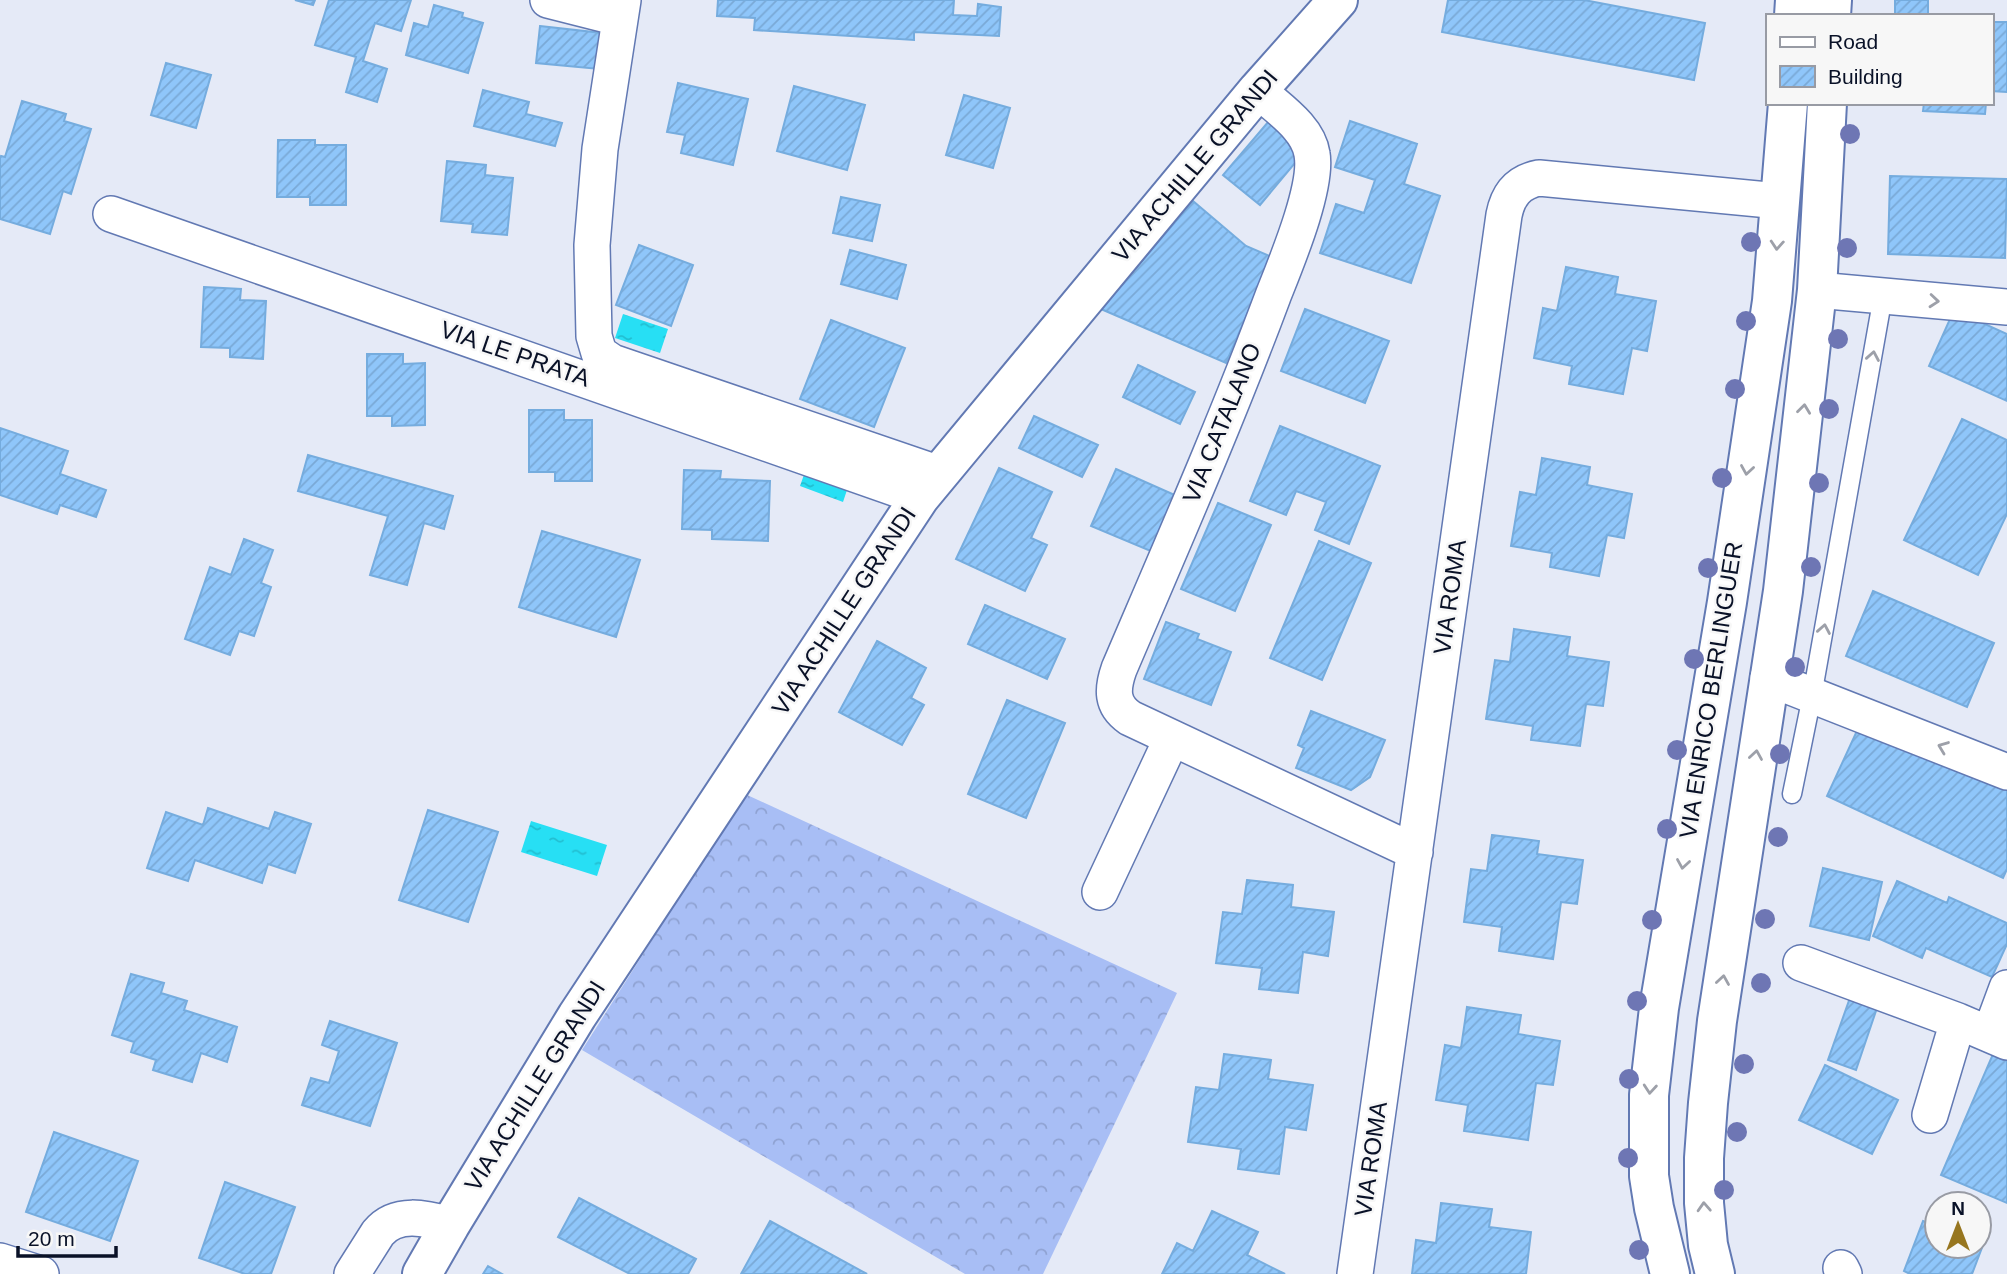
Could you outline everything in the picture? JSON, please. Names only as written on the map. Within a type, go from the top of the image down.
[{"type":"main road","name":"VIA ACHILLE GRANDI","points":[[422,1274],[577,1016],[928,485],[1258,90],[1338,0]]},
{"type":"main road","name":"VIA ENRICO BERLINGUER","points":[[1670,1274],[1649,1176],[1650,1083],[1659,1008],[1727,602],[1768,328],[1788,105]]},
{"type":"main road","points":[[1715,1274],[1708,1245],[1704,1203],[1707,1117],[1717,1021],[1783,591],[1817,290],[1827,105]]},
{"type":"street","name":"VIA LE PRATA","points":[[548,0],[621,9],[600,149],[594,222],[593,326],[599,353],[612,362],[928,485]]},
{"type":"street","name":"VIA CATALANO","points":[[1258,90],[1305,135],[1313,155],[1312,179],[1285,264],[1235,397],[1115,683],[1114,697],[1119,709],[1130,718],[1415,852]]},
{"type":"street","name":"VIA ROMA","points":[[1355,1274],[1507,202],[1517,188],[1539,178],[1780,201]]},
{"type":"street","name":"VIA LE PRATA","points":[[111,214],[928,485]]},
{"type":"street","points":[[1817,290],[2007,307]]},
{"type":"street","points":[[1768,678],[2007,772]]},
{"type":"street","points":[[1100,892],[1172,738]]},
{"type":"street","points":[[1801,963],[1998,1038],[2007,988]]},
{"type":"street","points":[[1930,1115],[1958,1021]]},
{"type":"street","points":[[352,1274],[382,1228],[395,1221],[421,1217],[450,1225]]},
{"type":"street","points":[[0,1261],[41,1274]]},
{"type":"lane","points":[[1792,794],[1883,296]]},
{"type":"green space","points":[[745,794],[1177,993],[1043,1274],[965,1274],[582,1050]]},
{"type":"water","points":[[623,314],[668,329],[660,353],[615,338]]},
{"type":"water","points":[[806,469],[849,484],[843,502],[800,486]]},
{"type":"water","points":[[531,821],[607,845],[597,876],[521,852]]},
{"type":"building","points":[[295,0],[315,0],[313,5]]},
{"type":"building","points":[[329,0],[411,0],[401,31],[375,23],[363,61],[387,69],[377,102],[346,92],[356,57],[315,45]]},
{"type":"building","points":[[718,0],[954,0],[953,15],[977,16],[978,4],[1001,7],[999,36],[914,32],[914,40],[754,30],[755,18],[717,16]]},
{"type":"building","points":[[1448,0],[1584,0],[1705,23],[1694,80],[1442,32]]},
{"type":"building","points":[[1895,0],[1928,0],[1928,14],[1895,14]]},
{"type":"building","points":[[434,5],[463,13],[462,17],[483,23],[468,73],[406,55],[414,23],[428,27]]},
{"type":"building","points":[[1993,22],[2007,22],[2007,92],[1993,91]]},
{"type":"building","points":[[540,26],[602,33],[599,69],[536,63]]},
{"type":"building","points":[[166,63],[211,75],[196,128],[151,115]]},
{"type":"building","points":[[678,83],[748,99],[733,165],[681,153],[685,135],[667,132]]},
{"type":"building","points":[[794,86],[865,105],[847,170],[777,151]]},
{"type":"building","points":[[483,90],[529,102],[526,114],[562,123],[555,146],[474,126]]},
{"type":"building","points":[[964,95],[1010,108],[993,168],[946,155]]},
{"type":"building","points":[[22,101],[66,114],[64,121],[91,129],[71,194],[63,191],[50,234],[0,219],[0,158],[5,157]]},
{"type":"building","points":[[1924,105],[1986,105],[1985,114],[1923,111]]},
{"type":"building","points":[[1269,121],[1305,151],[1260,205],[1223,175]]},
{"type":"building","points":[[1350,121],[1417,144],[1404,184],[1440,196],[1411,283],[1320,253],[1336,204],[1364,213],[1375,180],[1335,167]]},
{"type":"building","points":[[278,140],[315,140],[315,145],[346,145],[346,205],[310,205],[310,197],[277,197]]},
{"type":"building","points":[[447,161],[486,165],[485,175],[513,178],[507,235],[472,232],[473,224],[441,221]]},
{"type":"building","points":[[1890,176],[2007,179],[2005,258],[1888,254]]},
{"type":"building","points":[[841,197],[880,205],[872,241],[833,233]]},
{"type":"building","points":[[1193,201],[1246,246],[1272,257],[1226,363],[1101,309]]},
{"type":"building","points":[[639,245],[693,265],[671,326],[616,305]]},
{"type":"building","points":[[850,250],[906,265],[897,299],[841,284]]},
{"type":"building","points":[[1566,267],[1618,277],[1615,294],[1656,301],[1647,351],[1632,348],[1623,394],[1569,384],[1572,366],[1534,358],[1543,308],[1557,311]]},
{"type":"building","points":[[204,287],[241,289],[240,300],[266,301],[263,359],[230,357],[230,348],[201,347]]},
{"type":"building","points":[[1305,309],[1389,341],[1365,403],[1281,371]]},
{"type":"building","points":[[1954,310],[2007,334],[2007,401],[1929,366]]},
{"type":"building","points":[[831,320],[905,348],[874,427],[800,399]]},
{"type":"building","points":[[367,354],[403,354],[403,364],[425,363],[425,425],[392,426],[392,416],[367,416]]},
{"type":"building","points":[[1138,365],[1195,392],[1180,424],[1123,397]]},
{"type":"building","points":[[529,410],[564,410],[564,420],[592,420],[592,481],[555,481],[555,472],[529,472]]},
{"type":"building","points":[[1034,416],[1098,445],[1082,477],[1019,448]]},
{"type":"building","points":[[1962,419],[2007,440],[2007,514],[1978,575],[1904,540]]},
{"type":"building","points":[[1280,426],[1380,466],[1349,544],[1315,530],[1326,502],[1296,491],[1286,515],[1250,501]]},
{"type":"building","points":[[0,428],[68,451],[60,474],[106,490],[96,517],[60,505],[57,514],[0,495]]},
{"type":"building","points":[[308,455],[453,496],[444,529],[424,523],[407,585],[370,575],[388,516],[298,491]]},
{"type":"building","points":[[1542,458],[1590,467],[1587,485],[1632,494],[1624,538],[1607,535],[1599,576],[1550,567],[1552,553],[1511,546],[1520,492],[1536,495]]},
{"type":"building","points":[[999,468],[1052,492],[1031,538],[1047,545],[1025,591],[956,559]]},
{"type":"building","points":[[1116,469],[1177,496],[1153,552],[1091,526]]},
{"type":"building","points":[[684,470],[721,471],[720,479],[770,481],[768,541],[712,539],[712,530],[682,529]]},
{"type":"building","points":[[1218,503],[1271,525],[1235,611],[1181,589]]},
{"type":"building","points":[[542,531],[640,560],[616,637],[519,607]]},
{"type":"building","points":[[244,539],[273,550],[261,583],[271,587],[254,636],[239,631],[230,655],[185,639],[210,567],[231,575]]},
{"type":"building","points":[[1319,541],[1371,563],[1322,680],[1270,658]]},
{"type":"building","points":[[1873,591],[1994,643],[1967,707],[1846,656]]},
{"type":"building","points":[[985,605],[1065,639],[1047,679],[968,644]]},
{"type":"building","points":[[1166,622],[1199,634],[1197,639],[1231,652],[1211,705],[1144,679]]},
{"type":"building","points":[[1514,629],[1570,637],[1567,656],[1609,662],[1603,706],[1586,704],[1580,746],[1531,740],[1533,726],[1486,719],[1495,660],[1510,662]]},
{"type":"building","points":[[877,641],[926,668],[911,698],[924,705],[902,745],[839,712]]},
{"type":"building","points":[[1007,700],[1065,723],[1026,818],[968,794]]},
{"type":"building","points":[[1311,711],[1385,740],[1370,777],[1351,790],[1296,768],[1304,748],[1298,745]]},
{"type":"building","points":[[1861,722],[2007,789],[2007,869],[2003,878],[1827,796]]},
{"type":"building","points":[[208,808],[269,829],[275,812],[311,824],[295,873],[268,864],[262,883],[195,860],[188,881],[147,868],[166,812],[203,825]]},
{"type":"building","points":[[428,810],[498,832],[468,922],[399,900]]},
{"type":"building","points":[[1492,835],[1539,841],[1537,854],[1583,860],[1577,904],[1561,902],[1553,959],[1499,951],[1502,927],[1464,922],[1471,869],[1487,871]]},
{"type":"building","points":[[1823,868],[1882,882],[1869,940],[1810,926]]},
{"type":"building","points":[[1247,880],[1293,885],[1291,907],[1334,912],[1328,956],[1303,952],[1298,993],[1259,989],[1262,968],[1216,963],[1223,912],[1242,914]]},
{"type":"building","points":[[1897,881],[1947,903],[1949,897],[2007,923],[2007,944],[1992,977],[1926,948],[1922,958],[1873,936]]},
{"type":"building","points":[[131,974],[164,983],[161,993],[187,1001],[184,1010],[237,1027],[227,1062],[201,1053],[192,1082],[153,1070],[156,1060],[131,1052],[134,1042],[112,1035]]},
{"type":"building","points":[[1852,992],[1879,1002],[1856,1070],[1828,1060]]},
{"type":"building","points":[[1467,1007],[1521,1015],[1518,1034],[1560,1041],[1553,1085],[1536,1083],[1528,1140],[1464,1131],[1468,1105],[1436,1100],[1445,1045],[1461,1048]]},
{"type":"building","points":[[330,1021],[397,1043],[370,1126],[302,1105],[311,1078],[329,1083],[339,1051],[322,1045]]},
{"type":"building","points":[[1996,1047],[2007,1052],[2007,1203],[1993,1197],[1993,1190],[1976,1190],[1941,1175]]},
{"type":"building","points":[[1224,1054],[1271,1060],[1268,1079],[1313,1085],[1306,1130],[1285,1127],[1279,1174],[1238,1169],[1241,1149],[1188,1142],[1196,1087],[1219,1090]]},
{"type":"building","points":[[1825,1065],[1898,1100],[1872,1154],[1799,1120]]},
{"type":"building","points":[[54,1132],[138,1161],[110,1241],[26,1212]]},
{"type":"building","points":[[225,1182],[295,1207],[271,1274],[245,1274],[199,1258]]},
{"type":"building","points":[[579,1198],[696,1259],[688,1274],[630,1274],[558,1237]]},
{"type":"building","points":[[1441,1203],[1492,1209],[1489,1227],[1531,1232],[1526,1274],[1412,1274],[1416,1240],[1436,1243]]},
{"type":"building","points":[[1212,1211],[1258,1232],[1247,1255],[1285,1274],[1162,1274],[1177,1243],[1193,1251]]},
{"type":"building","points":[[770,1221],[867,1274],[741,1274]]},
{"type":"building","points":[[1923,1221],[1923,1260],[1977,1260],[1972,1274],[1910,1274],[1904,1271]]},
{"type":"building","points":[[488,1266],[502,1274],[483,1274]]}]
